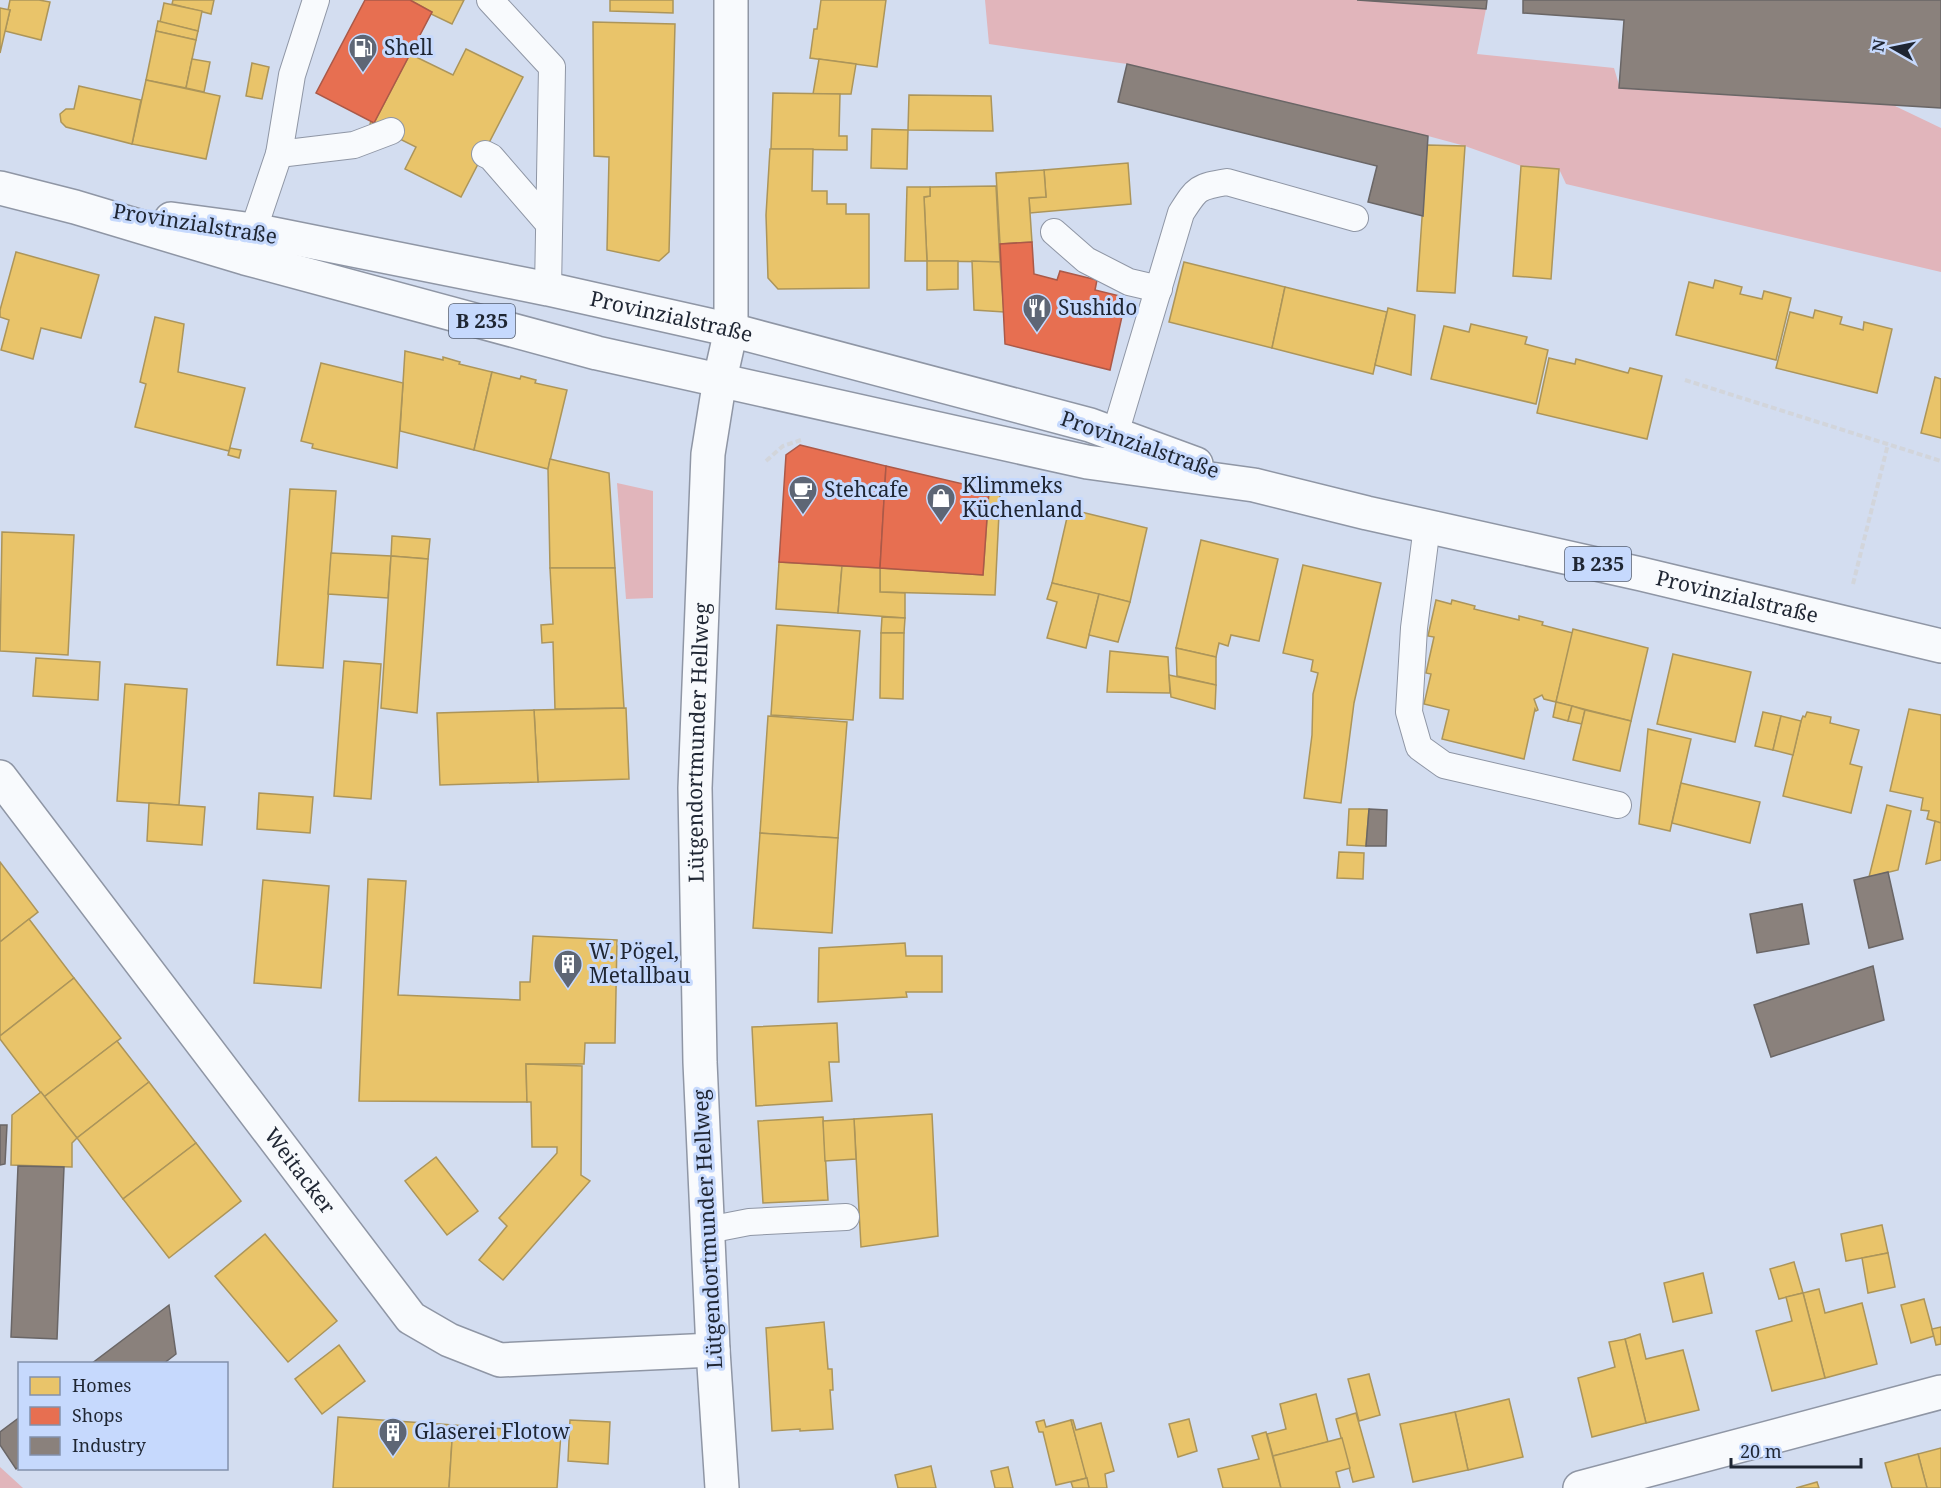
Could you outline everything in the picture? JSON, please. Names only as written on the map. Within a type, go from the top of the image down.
[{"type":"main road","name":"Lütgendortmunder Hellweg","points":[[722,1488],[713,1350],[700,1062],[695,788],[708,454],[720,379],[731,330],[731,0]]},
{"type":"main road","name":"Provinzialstraße","points":[[0,188],[75,207],[249,244],[548,289],[731,330],[1090,425],[1254,485]]},
{"type":"main road","name":"Provinzialstraße","points":[[249,244],[597,353],[1087,462],[1254,485],[1630,571],[1941,646]]},
{"type":"main road","name":"Weitacker","points":[[0,777],[411,1318],[449,1340],[500,1360],[713,1350]]},
{"type":"main road","points":[[1580,1488],[1679,1475],[1941,1392]]},
{"type":"lane","points":[[249,244],[279,154],[292,75],[316,0]]},
{"type":"lane","points":[[490,0],[552,67],[548,289]]},
{"type":"lane","points":[[279,154],[354,145],[391,131]]},
{"type":"lane","points":[[485,154],[491,157],[549,224]]},
{"type":"lane","points":[[1115,434],[1181,213],[1195,191],[1207,185],[1227,182],[1355,218]]},
{"type":"lane","points":[[1054,232],[1086,260],[1130,282],[1159,289]]},
{"type":"lane","points":[[1427,526],[1414,628],[1409,712],[1419,747],[1443,765],[1618,805]]},
{"type":"lane","points":[[708,1230],[749,1222],[846,1217]]},
{"type":"path","points":[[1684,380],[1941,461]]},
{"type":"path","points":[[766,461],[783,446],[810,437]]},
{"type":"path","points":[[1852,589],[1888,444]]},
{"type":"shaded area","points":[[985,0],[1357,0],[1486,9],[1477,54],[1614,68],[1620,88],[1893,105],[1941,128],[1941,272],[1566,184],[1559,169],[1521,166],[1465,146],[1428,136],[1127,64],[989,44]]},
{"type":"shaded area","points":[[617,483],[653,491],[653,598],[626,599]]},
{"type":"shaded area","points":[[0,1467],[23,1488],[0,1488]]},
{"type":"building: Homes","points":[[10,0],[50,2],[41,40],[5,31]]},
{"type":"building: Homes","points":[[173,0],[214,0],[211,14],[172,4]]},
{"type":"building: Homes","points":[[410,0],[464,0],[452,24]]},
{"type":"building: Homes","points":[[610,0],[673,0],[673,13],[610,11]]},
{"type":"building: Homes","points":[[821,0],[886,0],[877,67],[810,58]]},
{"type":"building: Homes","points":[[164,3],[202,11],[198,31],[160,22]]},
{"type":"building: Homes","points":[[0,8],[10,10],[0,53]]},
{"type":"building: Homes","points":[[158,21],[198,31],[196,40],[156,31]]},
{"type":"building: Homes","points":[[593,22],[675,24],[669,252],[659,261],[607,250],[609,157],[594,156]]},
{"type":"building: Homes","points":[[156,31],[196,40],[186,88],[146,80]]},
{"type":"building: Homes","points":[[466,49],[523,77],[461,197],[405,169],[416,147],[370,124],[371,121],[374,123],[410,54],[453,75]]},
{"type":"building: Homes","points":[[192,59],[210,62],[204,92],[186,88]]},
{"type":"building: Homes","points":[[819,59],[856,64],[851,94],[813,94]]},
{"type":"building: Homes","points":[[252,63],[269,67],[262,99],[246,96]]},
{"type":"building: Homes","points":[[146,80],[220,96],[206,159],[132,144]]},
{"type":"building: Homes","points":[[79,86],[141,100],[132,144],[66,127],[61,122],[60,114],[66,109],[74,109]]},
{"type":"building: Homes","points":[[773,93],[840,94],[839,136],[847,136],[847,150],[771,149]]},
{"type":"building: Homes","points":[[909,95],[991,96],[993,131],[908,130]]},
{"type":"building: Homes","points":[[872,129],[908,130],[907,169],[871,168]]},
{"type":"building: Homes","points":[[1427,145],[1465,146],[1455,293],[1417,291]]},
{"type":"building: Homes","points":[[770,149],[813,149],[812,191],[827,191],[827,204],[846,204],[846,214],[869,214],[869,288],[778,289],[768,278],[766,215]]},
{"type":"building: Homes","points":[[1128,163],[1131,204],[1030,213],[1029,198],[1046,197],[1044,170]]},
{"type":"building: Homes","points":[[1521,166],[1559,169],[1551,279],[1513,276]]},
{"type":"building: Homes","points":[[1044,170],[1046,197],[1029,198],[1032,242],[1000,244],[996,173]]},
{"type":"building: Homes","points":[[996,186],[1000,262],[927,261],[924,197],[930,196],[930,187]]},
{"type":"building: Homes","points":[[907,187],[930,187],[930,196],[924,197],[927,261],[905,261]]},
{"type":"building: Homes","points":[[16,252],[99,275],[81,338],[41,328],[33,359],[1,350],[9,320],[0,317],[0,310]]},
{"type":"building: Homes","points":[[927,261],[958,261],[958,289],[927,290]]},
{"type":"building: Homes","points":[[972,261],[1000,262],[1004,312],[974,310]]},
{"type":"building: Homes","points":[[1184,262],[1285,287],[1272,348],[1169,322]]},
{"type":"building: Homes","points":[[1715,280],[1742,287],[1740,294],[1762,299],[1764,291],[1791,298],[1776,360],[1676,335],[1689,282],[1713,288]]},
{"type":"building: Homes","points":[[1285,287],[1387,312],[1373,374],[1272,348]]},
{"type":"building: Homes","points":[[1388,308],[1415,315],[1411,375],[1375,365]]},
{"type":"building: Homes","points":[[1815,310],[1842,317],[1840,324],[1863,330],[1864,322],[1892,329],[1877,393],[1776,368],[1790,312],[1813,318]]},
{"type":"building: Homes","points":[[155,317],[184,324],[178,372],[245,388],[229,451],[135,427],[146,384],[140,382]]},
{"type":"building: Homes","points":[[1471,324],[1527,337],[1525,344],[1548,350],[1536,404],[1431,379],[1444,326],[1469,332]]},
{"type":"building: Homes","points":[[405,351],[443,360],[443,357],[460,362],[459,364],[492,372],[474,450],[400,431]]},
{"type":"building: Homes","points":[[1549,358],[1575,364],[1576,359],[1628,373],[1630,368],[1662,376],[1647,439],[1537,413]]},
{"type":"building: Homes","points":[[321,363],[403,383],[397,468],[312,448],[313,444],[301,441]]},
{"type":"building: Homes","points":[[492,372],[520,379],[521,376],[536,380],[535,383],[567,390],[548,469],[474,450]]},
{"type":"building: Homes","points":[[1935,377],[1941,379],[1941,438],[1921,433]]},
{"type":"building: Homes","points":[[230,448],[241,450],[239,458],[228,455]]},
{"type":"building: Homes","points":[[550,459],[609,473],[615,568],[550,568],[548,469]]},
{"type":"building: Homes","points":[[290,489],[336,491],[323,668],[277,665]]},
{"type":"building: Homes","points":[[989,490],[1000,493],[995,595],[880,592],[880,568],[983,575]]},
{"type":"building: Homes","points":[[1069,509],[1147,528],[1130,602],[1052,583]]},
{"type":"building: Homes","points":[[2,532],[74,535],[68,655],[0,651]]},
{"type":"building: Homes","points":[[392,536],[430,539],[428,559],[391,556]]},
{"type":"building: Homes","points":[[1201,540],[1278,559],[1259,641],[1231,635],[1228,646],[1219,643],[1216,657],[1176,648]]},
{"type":"building: Homes","points":[[331,553],[391,556],[388,598],[328,594]]},
{"type":"building: Homes","points":[[391,556],[428,559],[417,713],[381,708]]},
{"type":"building: Homes","points":[[779,562],[842,566],[838,613],[776,609]]},
{"type":"building: Homes","points":[[1303,565],[1381,583],[1354,703],[1341,803],[1304,798],[1312,735],[1313,694],[1318,673],[1311,671],[1313,660],[1283,653]]},
{"type":"building: Homes","points":[[842,566],[880,568],[880,592],[905,593],[905,618],[838,613]]},
{"type":"building: Homes","points":[[550,568],[615,568],[624,708],[555,709],[553,642],[542,643],[541,625],[553,624]]},
{"type":"building: Homes","points":[[1052,583],[1099,594],[1086,648],[1047,638],[1057,602],[1047,599]]},
{"type":"building: Homes","points":[[1099,594],[1130,602],[1118,642],[1089,635]]},
{"type":"building: Homes","points":[[1436,600],[1451,604],[1452,600],[1475,606],[1474,609],[1519,620],[1519,616],[1573,633],[1556,702],[1544,699],[1542,695],[1534,699],[1538,710],[1535,709],[1524,759],[1442,739],[1449,710],[1424,704],[1431,674],[1426,673],[1434,637],[1428,636]]},
{"type":"building: Homes","points":[[882,617],[905,618],[904,633],[881,633]]},
{"type":"building: Homes","points":[[777,625],[860,631],[853,720],[771,715]]},
{"type":"building: Homes","points":[[1573,629],[1648,648],[1631,721],[1556,702]]},
{"type":"building: Homes","points":[[881,633],[904,633],[903,699],[880,698]]},
{"type":"building: Homes","points":[[1176,648],[1216,657],[1216,685],[1177,676]]},
{"type":"building: Homes","points":[[1110,651],[1168,657],[1170,693],[1107,692]]},
{"type":"building: Homes","points":[[1673,654],[1751,672],[1735,742],[1657,724]]},
{"type":"building: Homes","points":[[36,658],[100,662],[98,700],[33,696]]},
{"type":"building: Homes","points":[[344,661],[381,664],[371,799],[334,796]]},
{"type":"building: Homes","points":[[1169,675],[1216,685],[1215,709],[1171,697]]},
{"type":"building: Homes","points":[[125,684],[187,689],[179,805],[117,801]]},
{"type":"building: Homes","points":[[1556,702],[1572,706],[1568,721],[1553,717]]},
{"type":"building: Homes","points":[[1572,706],[1585,710],[1582,724],[1568,721]]},
{"type":"building: Homes","points":[[626,708],[629,779],[538,782],[534,710]]},
{"type":"building: Homes","points":[[1909,709],[1941,715],[1941,823],[1927,819],[1929,811],[1921,810],[1923,798],[1890,791]]},
{"type":"building: Homes","points":[[534,710],[538,782],[440,785],[437,713]]},
{"type":"building: Homes","points":[[1585,710],[1631,721],[1620,771],[1573,760]]},
{"type":"building: Homes","points":[[1763,712],[1781,716],[1773,750],[1755,746]]},
{"type":"building: Homes","points":[[1807,712],[1831,717],[1830,723],[1859,730],[1850,764],[1862,767],[1851,813],[1783,796],[1801,721]]},
{"type":"building: Homes","points":[[768,716],[847,722],[838,838],[760,833]]},
{"type":"building: Homes","points":[[1781,716],[1801,721],[1793,755],[1773,750]]},
{"type":"building: Homes","points":[[1648,729],[1691,739],[1670,831],[1639,824]]},
{"type":"building: Homes","points":[[1681,783],[1760,802],[1750,843],[1672,823]]},
{"type":"building: Homes","points":[[259,793],[313,797],[310,833],[257,829]]},
{"type":"building: Homes","points":[[149,803],[205,807],[202,845],[147,841]]},
{"type":"building: Homes","points":[[1887,805],[1911,811],[1898,870],[1869,877]]},
{"type":"building: Homes","points":[[1349,809],[1369,809],[1366,846],[1347,845]]},
{"type":"building: Homes","points":[[1935,821],[1941,823],[1941,860],[1926,864]]},
{"type":"building: Homes","points":[[760,833],[838,838],[832,933],[753,928]]},
{"type":"building: Homes","points":[[1339,852],[1364,853],[1363,879],[1337,878]]},
{"type":"building: Homes","points":[[0,862],[38,912],[0,942]]},
{"type":"building: Homes","name":"W. Pögel, Metallbau","points":[[368,879],[406,881],[398,995],[520,1000],[520,982],[530,982],[533,936],[617,940],[615,1043],[585,1043],[584,1064],[526,1064],[527,1102],[359,1101]]},
{"type":"building: Homes","points":[[263,880],[329,886],[321,988],[254,983]]},
{"type":"building: Homes","points":[[29,919],[74,978],[0,1036],[0,942]]},
{"type":"building: Homes","points":[[905,943],[906,956],[942,956],[942,992],[906,992],[907,997],[818,1002],[819,948]]},
{"type":"building: Homes","points":[[74,978],[121,1038],[44,1097],[0,1036]]},
{"type":"building: Homes","points":[[837,1023],[839,1062],[829,1062],[832,1101],[756,1106],[752,1027]]},
{"type":"building: Homes","points":[[117,1041],[149,1082],[77,1138],[44,1097]]},
{"type":"building: Homes","points":[[526,1064],[582,1066],[581,1175],[590,1181],[503,1280],[479,1260],[507,1226],[499,1218],[557,1153],[557,1147],[532,1147],[531,1102],[527,1102]]},
{"type":"building: Homes","points":[[149,1082],[196,1143],[123,1199],[77,1138]]},
{"type":"building: Homes","points":[[41,1092],[77,1138],[72,1143],[72,1167],[11,1165],[12,1115]]},
{"type":"building: Homes","points":[[932,1114],[938,1236],[861,1247],[854,1119]]},
{"type":"building: Homes","points":[[823,1117],[828,1200],[763,1203],[758,1121]]},
{"type":"building: Homes","points":[[854,1119],[856,1159],[825,1161],[823,1121]]},
{"type":"building: Homes","points":[[196,1143],[241,1201],[169,1258],[123,1199]]},
{"type":"building: Homes","points":[[436,1157],[478,1211],[447,1235],[405,1181]]},
{"type":"building: Homes","points":[[1882,1225],[1888,1253],[1846,1261],[1841,1234]]},
{"type":"building: Homes","points":[[265,1234],[337,1321],[288,1362],[215,1276]]},
{"type":"building: Homes","points":[[1888,1253],[1895,1287],[1868,1293],[1862,1258]]},
{"type":"building: Homes","points":[[1794,1262],[1803,1293],[1779,1299],[1770,1269]]},
{"type":"building: Homes","points":[[1703,1273],[1712,1313],[1673,1322],[1664,1283]]},
{"type":"building: Homes","points":[[1819,1289],[1825,1313],[1862,1303],[1877,1364],[1825,1378],[1803,1293]]},
{"type":"building: Homes","points":[[1803,1293],[1825,1378],[1772,1391],[1756,1331],[1792,1321],[1786,1297]]},
{"type":"building: Homes","points":[[1924,1299],[1934,1336],[1911,1343],[1901,1305]]},
{"type":"building: Homes","points":[[824,1322],[828,1369],[832,1369],[833,1390],[830,1390],[833,1429],[772,1431],[766,1328]]},
{"type":"building: Homes","points":[[1941,1327],[1941,1344],[1936,1345],[1932,1329]]},
{"type":"building: Homes","points":[[1640,1334],[1646,1359],[1683,1350],[1699,1410],[1646,1423],[1625,1339]]},
{"type":"building: Homes","points":[[1625,1339],[1646,1423],[1592,1437],[1578,1378],[1615,1367],[1609,1342]]},
{"type":"building: Homes","points":[[339,1345],[365,1381],[322,1414],[295,1379]]},
{"type":"building: Homes","points":[[1369,1374],[1380,1415],[1359,1421],[1348,1379]]},
{"type":"building: Homes","points":[[1316,1394],[1328,1442],[1273,1456],[1267,1434],[1286,1429],[1280,1404]]},
{"type":"building: Homes","points":[[1509,1399],[1523,1457],[1468,1470],[1455,1412]]},
{"type":"building: Homes","points":[[1455,1412],[1468,1470],[1413,1482],[1400,1424]]},
{"type":"building: Homes","points":[[1356,1413],[1374,1477],[1353,1482],[1336,1419]]},
{"type":"building: Homes","name":"Glaserei Flotow","points":[[338,1417],[453,1425],[449,1488],[333,1488]]},
{"type":"building: Homes","points":[[1189,1419],[1197,1451],[1178,1457],[1169,1424]]},
{"type":"building: Homes","points":[[570,1420],[610,1422],[608,1464],[568,1461]]},
{"type":"building: Homes","points":[[1044,1420],[1046,1427],[1071,1420],[1087,1478],[1056,1485],[1043,1432],[1039,1432],[1036,1422]]},
{"type":"building: Homes","points":[[1071,1420],[1076,1430],[1101,1423],[1114,1471],[1105,1474],[1107,1488],[1089,1488]]},
{"type":"building: Homes","points":[[453,1425],[561,1433],[557,1488],[449,1488]]},
{"type":"building: Homes","points":[[1266,1432],[1281,1488],[1223,1488],[1218,1469],[1259,1459],[1252,1436]]},
{"type":"building: Homes","points":[[1342,1438],[1350,1468],[1336,1472],[1340,1488],[1281,1488],[1273,1456]]},
{"type":"building: Homes","points":[[1941,1448],[1941,1488],[1927,1488],[1918,1454]]},
{"type":"building: Homes","points":[[1918,1454],[1927,1488],[1892,1488],[1885,1463]]},
{"type":"building: Homes","points":[[931,1466],[936,1488],[898,1488],[895,1475]]},
{"type":"building: Homes","points":[[1008,1467],[1013,1488],[995,1488],[991,1471]]},
{"type":"building: Homes","points":[[1087,1478],[1089,1488],[1073,1488],[1071,1482]]},
{"type":"building: Homes","points":[[1817,1482],[1819,1488],[1796,1488]]},
{"type":"building: Shops","name":"Shell","points":[[365,0],[410,0],[432,12],[374,123],[316,93]]},
{"type":"building: Shops","points":[[1032,242],[1034,274],[1057,280],[1060,271],[1097,280],[1095,290],[1124,297],[1125,303],[1110,370],[1005,344],[1000,244]]},
{"type":"building: Shops","points":[[800,445],[886,466],[880,568],[779,562],[786,455]]},
{"type":"building: Shops","points":[[886,466],[989,490],[983,575],[880,568]]},
{"type":"building: Industry","points":[[1357,0],[1487,0],[1486,9]]},
{"type":"building: Industry","points":[[1523,0],[1941,0],[1941,108],[1619,88],[1624,20],[1523,13]]},
{"type":"building: Industry","points":[[1127,64],[1428,136],[1423,216],[1368,202],[1377,166],[1118,102]]},
{"type":"building: Industry","points":[[1369,809],[1387,810],[1386,846],[1366,846]]},
{"type":"building: Industry","points":[[1888,872],[1903,939],[1869,948],[1854,880]]},
{"type":"building: Industry","points":[[1802,904],[1809,944],[1757,953],[1750,914]]},
{"type":"building: Industry","points":[[1873,966],[1884,1020],[1771,1057],[1754,1005]]},
{"type":"building: Industry","points":[[0,1125],[7,1125],[5,1164],[0,1165]]},
{"type":"building: Industry","points":[[18,1166],[64,1167],[57,1339],[11,1337]]},
{"type":"building: Industry","points":[[169,1305],[176,1354],[166,1362],[94,1362]]},
{"type":"building: Industry","points":[[18,1418],[18,1468],[16,1469],[0,1445],[0,1432]]},
{"type":"place","name":"Shell","points":[[363,74]]},
{"type":"place","name":"Sushido","points":[[1037,334]]},
{"type":"place","name":"Stehcafe","points":[[803,516]]},
{"type":"place","name":"Klimmeks Küchenland","points":[[941,524]]},
{"type":"place","name":"W. Pögel, Metallbau","points":[[568,990]]},
{"type":"place","name":"Glaserei Flotow","points":[[393,1458]]}]
